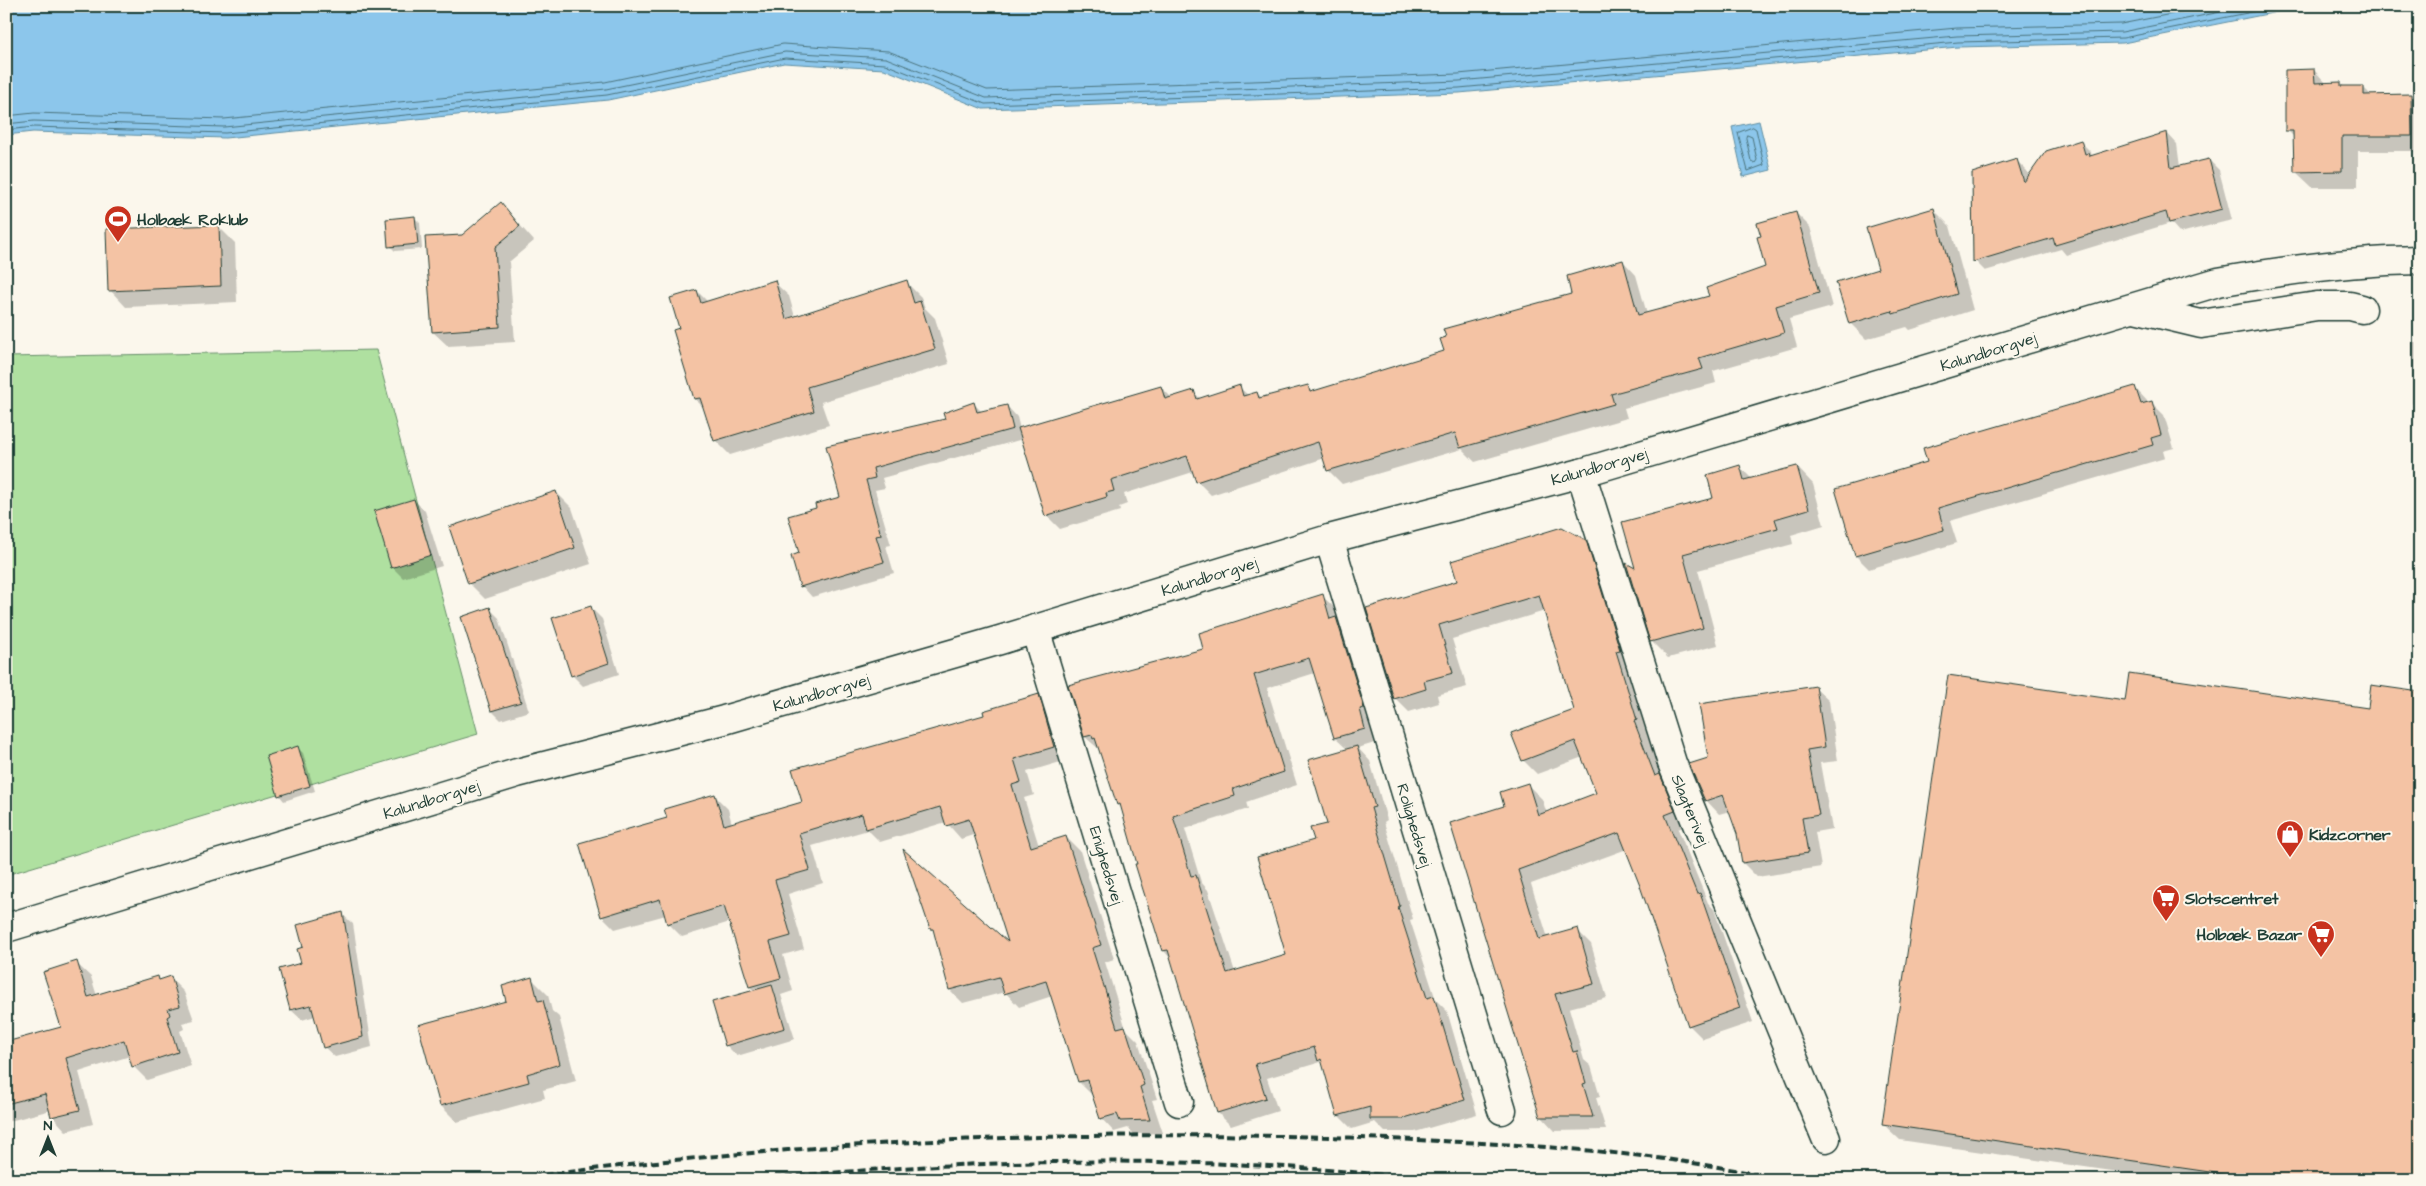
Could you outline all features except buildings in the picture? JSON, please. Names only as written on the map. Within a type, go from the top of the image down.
[{"type":"street","name":"Kalundborgvej","points":[[6,928],[517,772],[724,720],[1329,539],[1581,473],[2218,282],[2258,275],[2367,262],[2420,260]]},
{"type":"street","points":[[2132,308],[2201,324],[2316,306],[2350,306],[2362,309]]},
{"type":"street","name":"Slagterivej","points":[[1581,473],[1672,763],[1826,1138]]},
{"type":"street","name":"Rolighedsvej","points":[[1329,539],[1502,1110]]},
{"type":"street","name":"Enighedsvej","points":[[1035,628],[1179,1102]]},
{"type":"green space","points":[[376,350],[478,734],[6,875],[6,357]]},
{"type":"water","points":[[6,6],[2307,6],[2123,43],[1958,47],[1459,93],[983,109],[884,69],[784,63],[608,100],[225,138],[33,132],[6,135]]},
{"type":"water","points":[[1759,121],[1771,170],[1743,177],[1732,127]]},
{"type":"railway","points":[[508,1180],[720,1156],[827,1147],[934,1141],[1148,1135],[1362,1138],[1521,1145],[1627,1154],[1680,1161],[1784,1180]]},
{"type":"railway","points":[[750,1180],[920,1167],[1090,1162],[1175,1162],[1260,1166],[1344,1171],[1429,1180]]},
{"type":"place","name":"Holbæk Roklub","points":[[118,243]]},
{"type":"place","name":"Kidzcorner","points":[[2290,858]]},
{"type":"place","name":"Slotscentret","points":[[2166,922]]},
{"type":"place","name":"Holbæk Bazar","points":[[2321,958]]}]
